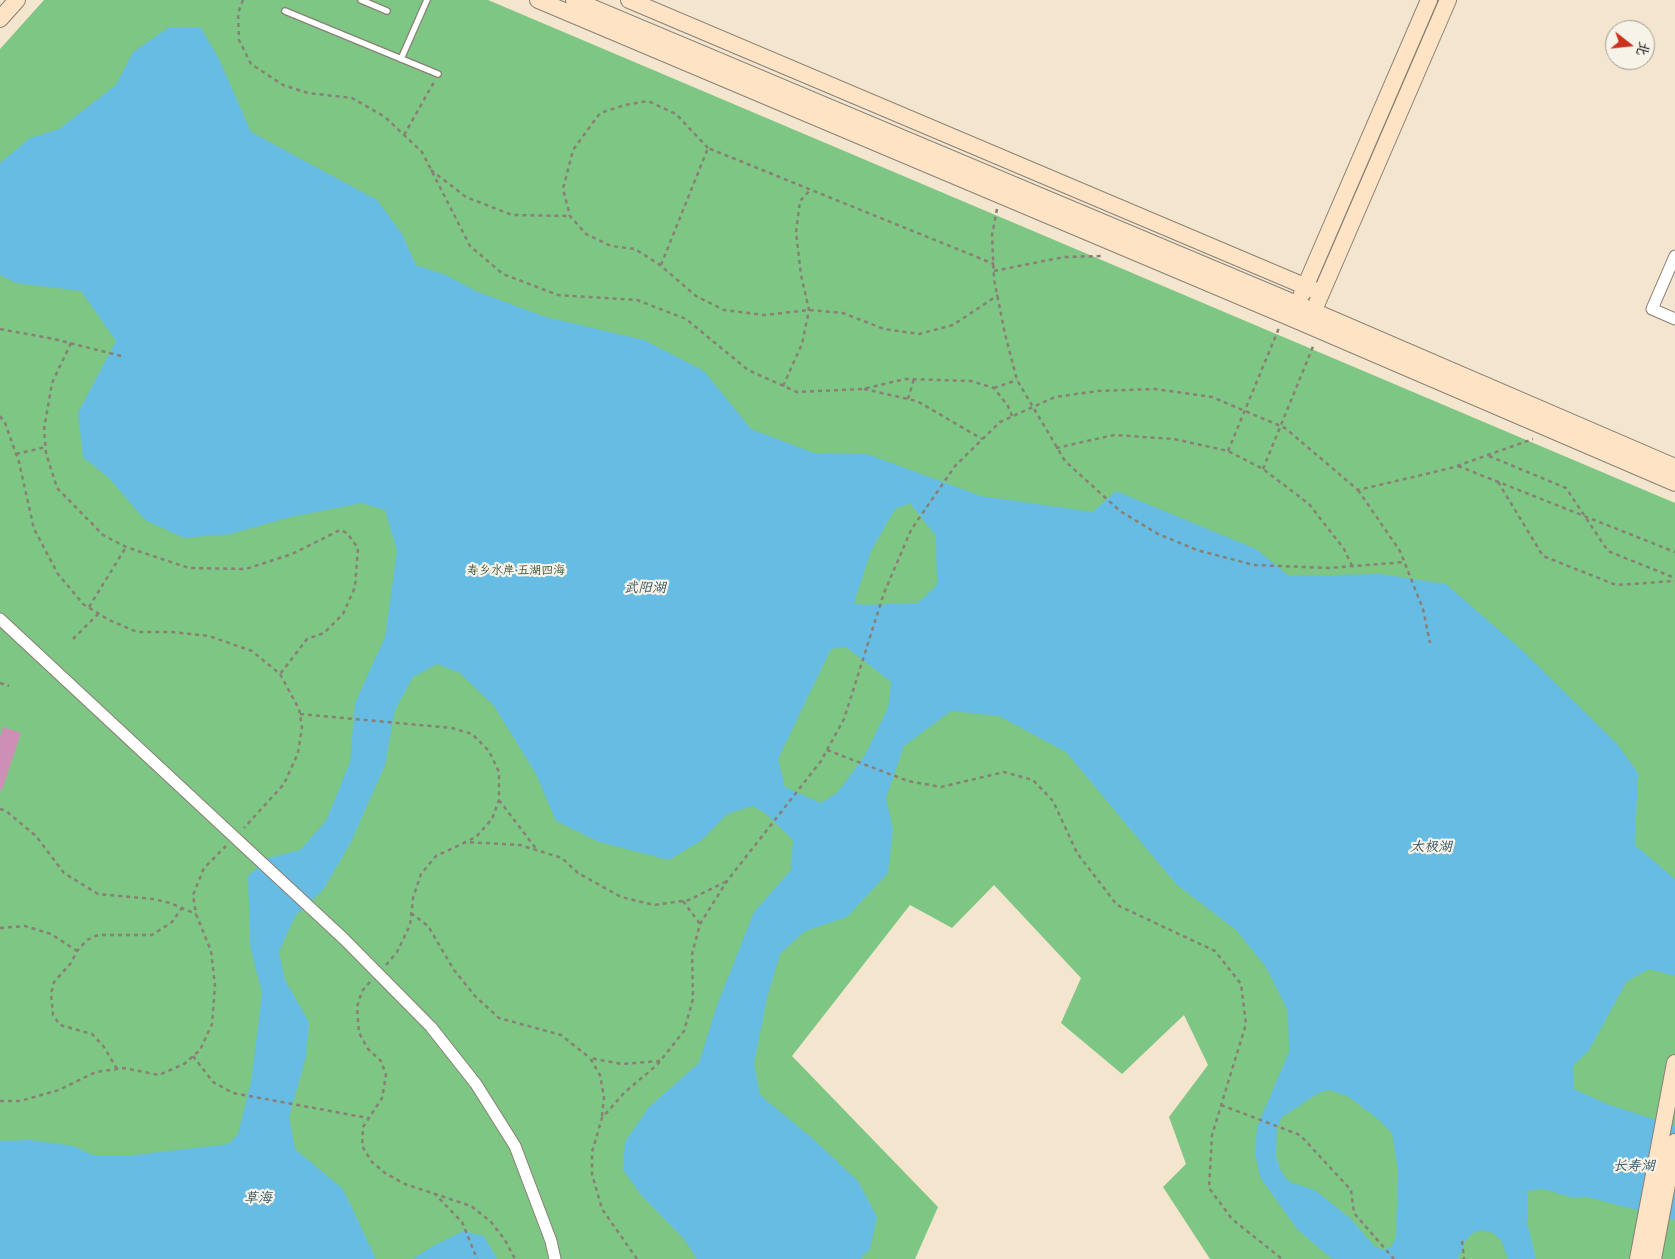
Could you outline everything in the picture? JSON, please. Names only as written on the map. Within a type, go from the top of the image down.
[{"type":"street","points":[[0,18],[17,0]]},
{"type":"street","points":[[538,0],[1000,195],[1291,312]]},
{"type":"street","points":[[574,0],[1291,312],[1554,432],[1675,484]]},
{"type":"street","points":[[629,0],[1321,293]]},
{"type":"street","points":[[1291,312],[1305,285],[1429,0]]},
{"type":"street","points":[[1313,322],[1321,293],[1448,0]]},
{"type":"street","points":[[1675,256],[1652,309],[1675,319]]},
{"type":"street","points":[[1313,322],[1675,467]]},
{"type":"street","points":[[0,619],[314,911],[431,1027],[476,1084],[515,1146],[551,1241],[555,1259]]},
{"type":"street","points":[[1653,1259],[1652,1225],[1665,1115],[1675,1063]]},
{"type":"street","points":[[1638,1259],[1652,1225],[1675,1142]]},
{"type":"lane","points":[[361,0],[371,2],[387,11]]},
{"type":"lane","points":[[401,59],[427,0]]},
{"type":"lane","points":[[285,12],[438,74]]},
{"type":"path","points":[[243,0],[238,13],[239,40],[251,64],[283,85],[308,93],[352,98],[385,116],[422,152],[470,246],[503,274],[558,295],[637,300],[686,319],[748,370],[797,392],[863,389],[905,379],[971,381],[994,388],[1008,406],[1012,416]]},
{"type":"path","points":[[404,135],[438,74]]},
{"type":"path","points":[[994,264],[708,148],[676,114],[648,101],[625,105],[600,113],[573,150],[563,189],[570,216],[586,234],[611,246],[636,249],[660,265],[696,296],[724,310],[764,315],[809,310],[843,313],[884,328],[919,334],[953,325],[998,295]]},
{"type":"path","points":[[660,265],[708,148]]},
{"type":"path","points":[[430,170],[466,197],[512,215],[570,216]]},
{"type":"path","points":[[783,386],[802,344],[809,310],[801,276],[796,232],[800,201],[810,190]]},
{"type":"path","points":[[1000,195],[992,235],[994,271],[1005,334],[1018,380],[1065,462],[1120,511],[1158,534],[1197,550],[1254,565],[1297,567],[1352,566],[1405,562]]},
{"type":"path","points":[[994,271],[1064,257],[1112,256]]},
{"type":"path","points":[[1228,451],[1244,411],[1291,312]]},
{"type":"path","points":[[1263,469],[1280,426],[1313,322]]},
{"type":"path","points":[[0,329],[71,343],[125,357]]},
{"type":"path","points":[[71,343],[52,383],[44,429],[46,447],[57,488],[103,535],[126,547],[189,568],[246,568],[292,554],[332,532],[340,530],[347,533],[358,548],[355,587],[343,614],[324,633],[307,639],[280,674]]},
{"type":"path","points":[[908,399],[914,379]]},
{"type":"path","points":[[994,388],[1018,380]]},
{"type":"path","points":[[863,389],[917,401],[982,439]]},
{"type":"path","points":[[602,1118],[625,1092],[660,1061],[684,1031],[692,999],[692,954],[700,924],[727,881],[802,786],[844,719],[884,593],[911,530],[955,466],[1000,422],[1055,397],[1098,391],[1155,389],[1212,397],[1280,426],[1358,490],[1400,551],[1423,609],[1430,642]]},
{"type":"path","points":[[0,416],[5,423],[16,454],[34,529],[58,574],[83,604],[138,632],[172,632],[209,636],[252,651],[280,674],[300,714],[302,727],[298,753],[284,784],[204,868],[193,895],[196,914],[211,951],[216,986],[212,1024],[200,1050],[184,1064],[159,1075],[124,1068],[96,1072],[59,1090],[28,1099],[0,1101]]},
{"type":"path","points":[[1358,490],[1458,465],[1554,432]]},
{"type":"path","points":[[1056,448],[1114,435],[1174,439],[1228,451],[1263,469],[1309,504],[1344,549],[1352,566]]},
{"type":"path","points":[[16,454],[46,447]]},
{"type":"path","points":[[1488,455],[1566,488],[1608,550],[1675,580]]},
{"type":"path","points":[[1458,465],[1675,552]]},
{"type":"path","points":[[1498,481],[1543,556],[1616,585],[1675,580]]},
{"type":"path","points":[[89,607],[126,547]]},
{"type":"path","points":[[73,639],[99,613]]},
{"type":"path","points":[[0,683],[9,686]]},
{"type":"path","points":[[300,714],[452,728],[472,734],[489,751],[500,772],[499,800],[492,819],[476,837],[436,856],[421,874],[413,898],[410,925],[397,952],[362,991],[358,1007],[359,1033],[368,1049],[380,1061],[386,1075],[382,1098],[363,1127],[362,1146],[372,1162],[406,1184],[471,1206],[491,1222],[505,1240],[515,1259]]},
{"type":"path","points":[[826,750],[908,781],[941,787],[1004,772],[1034,780],[1053,800],[1077,853],[1118,905],[1215,951],[1241,984],[1246,1024],[1212,1135],[1209,1188],[1232,1219],[1282,1259]]},
{"type":"path","points":[[499,800],[538,851]]},
{"type":"path","points":[[0,809],[6,811],[36,836],[64,873],[79,884],[98,894],[153,899],[196,914]]},
{"type":"path","points":[[466,842],[520,846],[562,858],[578,872],[621,897],[654,905],[683,901],[727,881]]},
{"type":"path","points":[[683,901],[700,924]]},
{"type":"path","points":[[117,1069],[104,1047],[92,1034],[60,1026],[53,1015],[51,994],[54,982],[72,963],[77,951],[87,940],[98,935],[152,934],[172,922],[182,908]]},
{"type":"path","points":[[411,913],[428,926],[454,970],[475,996],[500,1018],[562,1035],[590,1058],[600,1074],[604,1097],[602,1118],[592,1152],[592,1174],[602,1210],[637,1259]]},
{"type":"path","points":[[0,928],[25,926],[51,934],[77,951]]},
{"type":"path","points":[[193,1056],[213,1082],[233,1093],[302,1104],[368,1118]]},
{"type":"path","points":[[590,1058],[622,1064],[660,1061]]},
{"type":"path","points":[[1221,1104],[1300,1135],[1351,1190],[1354,1213],[1394,1259]]},
{"type":"path","points":[[433,1192],[462,1222],[478,1259]]},
{"type":"path","points":[[1462,1242],[1464,1259]]},
{"type":"green space","name":"寿乡水岸·五湖四海","points":[[44,0],[488,0],[1675,503],[1675,1259],[1210,1259],[1163,1187],[1186,1164],[1169,1117],[1208,1065],[1184,1015],[1122,1074],[1061,1023],[1081,978],[994,885],[952,928],[910,905],[792,1056],[938,1207],[915,1259],[0,1259],[0,49]]},
{"type":"water","points":[[168,28],[201,28],[219,59],[251,132],[377,200],[402,234],[416,265],[446,275],[478,292],[546,317],[644,340],[704,371],[751,429],[814,453],[867,454],[981,496],[1093,512],[1116,491],[1256,549],[1289,576],[1380,574],[1446,584],[1524,652],[1618,745],[1638,773],[1635,845],[1675,879],[1675,976],[1649,969],[1627,981],[1589,1050],[1573,1066],[1574,1089],[1607,1104],[1675,1126],[1675,1220],[1587,1197],[1573,1198],[1543,1189],[1527,1191],[1527,1222],[1536,1259],[1508,1259],[1501,1240],[1493,1233],[1482,1230],[1473,1233],[1466,1240],[1458,1259],[1332,1259],[1297,1229],[1260,1177],[1255,1153],[1257,1127],[1289,1052],[1288,1011],[1266,967],[1236,930],[1176,884],[1066,752],[999,716],[951,711],[904,746],[886,798],[893,829],[888,873],[847,917],[805,931],[780,954],[767,998],[754,1064],[760,1095],[812,1138],[858,1181],[877,1217],[870,1249],[860,1259],[697,1259],[684,1239],[642,1196],[623,1170],[625,1142],[649,1107],[699,1063],[716,1008],[754,912],[791,870],[793,840],[765,813],[753,806],[727,814],[702,840],[669,860],[599,842],[556,821],[536,774],[494,706],[460,673],[437,664],[413,677],[395,710],[385,765],[351,842],[323,890],[295,916],[279,952],[285,980],[309,1022],[306,1057],[289,1117],[295,1149],[343,1189],[376,1259],[0,1259],[0,1141],[29,1140],[74,1146],[92,1155],[134,1155],[229,1144],[238,1134],[251,1082],[262,993],[250,946],[248,876],[268,858],[300,850],[326,821],[350,762],[355,703],[385,637],[397,551],[385,510],[362,503],[291,517],[230,534],[184,538],[145,520],[109,478],[83,457],[78,413],[116,341],[81,291],[16,283],[0,275],[0,163],[30,138],[59,129],[116,85],[133,52]],"holes":[[[910,503],[936,536],[937,585],[918,603],[863,605],[854,603],[871,551],[895,509]],[[846,647],[891,682],[888,708],[865,755],[838,792],[821,803],[785,787],[778,759],[831,649]],[[1330,1090],[1349,1097],[1378,1119],[1392,1133],[1398,1171],[1396,1237],[1392,1246],[1383,1250],[1374,1246],[1351,1219],[1315,1190],[1290,1182],[1283,1175],[1279,1166],[1276,1156],[1277,1128],[1282,1117],[1320,1092]]]},
{"type":"water","points":[[463,1231],[484,1236],[497,1259],[413,1259],[431,1247]]},
{"type":"building","points":[[3,727],[21,733],[2,790],[0,790],[0,737]]},
{"type":"water label","name":"武阳湖","points":[[645,588]]},
{"type":"water label","name":"太极湖","points":[[1431,847]]},
{"type":"water label","name":"长寿湖","points":[[1634,1166]]},
{"type":"water label","name":"草海","points":[[258,1198]]}]
